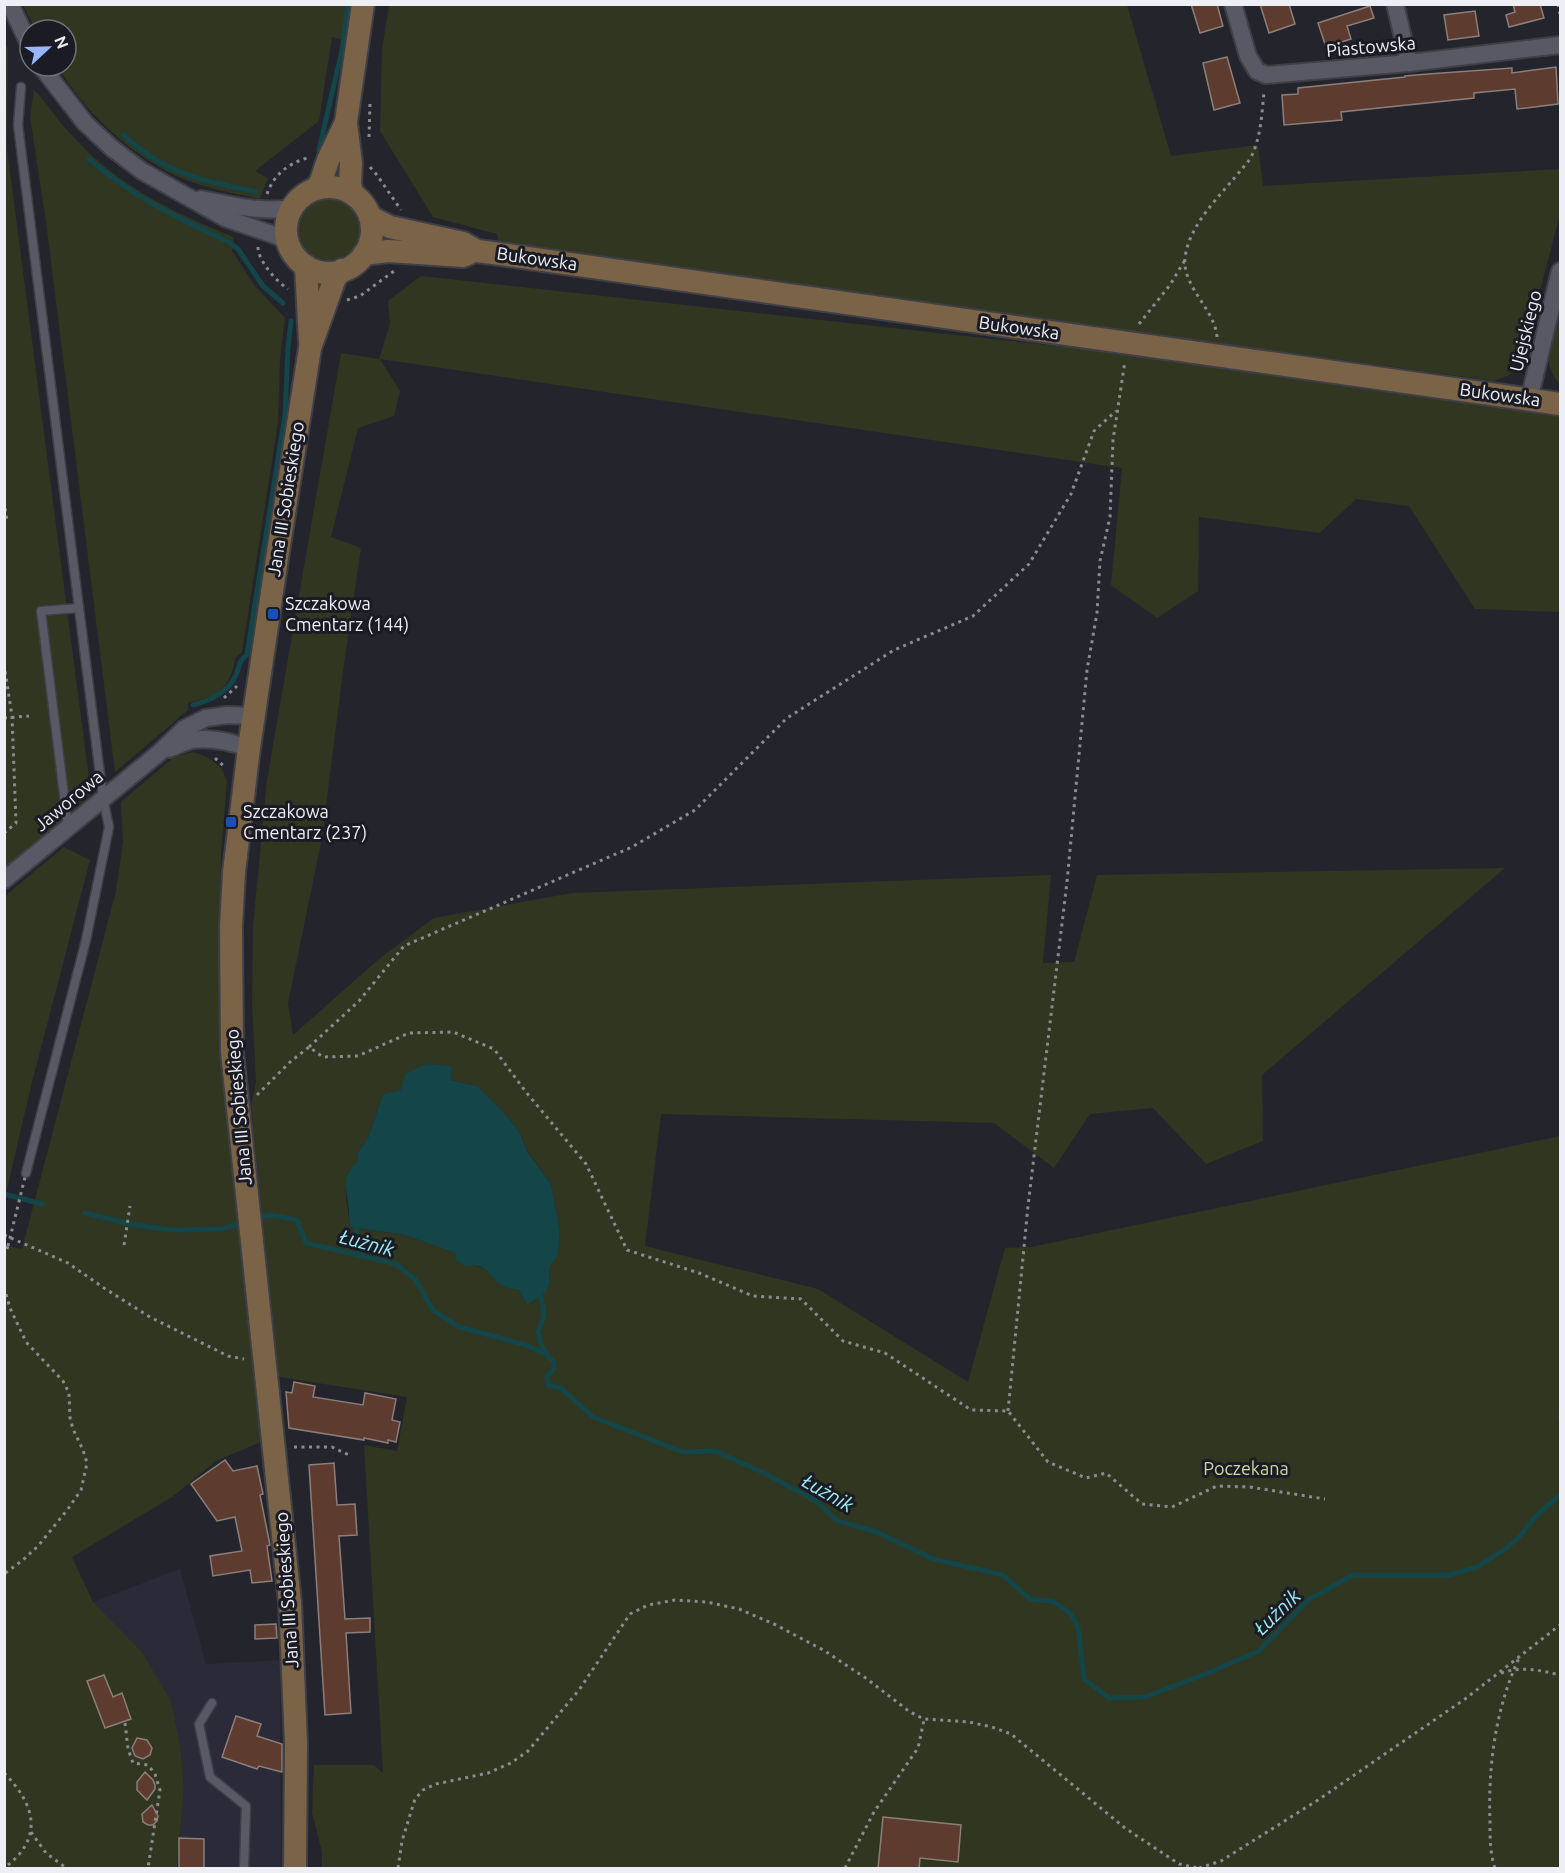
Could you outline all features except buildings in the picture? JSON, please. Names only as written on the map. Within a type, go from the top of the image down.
[{"type":"street","points":[[10,4],[18,21]]},
{"type":"street","points":[[352,194],[346,122],[363,4]]},
{"type":"street","points":[[1233,4],[1248,56],[1257,71],[1266,75]]},
{"type":"street","points":[[1395,4],[1409,63]]},
{"type":"street","name":"Piastowska","points":[[1266,75],[1409,63],[1560,45]]},
{"type":"street","points":[[50,78],[85,123],[113,149],[142,171],[225,218],[280,237],[297,258],[306,266],[317,271],[330,273],[342,270],[354,264],[364,254],[372,230],[370,217],[363,204],[352,194],[329,187],[316,189],[307,193],[292,208],[287,221],[286,235],[290,248]]},
{"type":"street","points":[[316,189],[346,122]]},
{"type":"street","points":[[189,197],[244,208],[292,208]]},
{"type":"street","points":[[370,217],[377,222],[402,230],[463,243],[477,250]]},
{"type":"street","points":[[364,254],[388,251],[463,256],[477,250]]},
{"type":"street","name":"Bukowska","points":[[477,250],[1560,404]]},
{"type":"street","points":[[306,266],[310,348]]},
{"type":"street","points":[[310,348],[335,278],[342,270]]},
{"type":"street","name":"Ujejskiego","points":[[1529,399],[1560,271]]},
{"type":"street","name":"Jana III Sobieskiego","points":[[295,1869],[296,1743],[290,1613],[266,1361],[232,1052],[231,927],[249,748],[310,348]]},
{"type":"street","name":"Jaworowa","points":[[4,880],[159,753],[184,729],[206,718],[228,715],[254,716]]},
{"type":"street","name":"Jaworowa","points":[[159,753],[191,740],[228,741],[249,748]]},
{"type":"lane","points":[[21,87],[18,125],[103,798],[109,827],[88,929],[26,1173]]},
{"type":"lane","points":[[68,827],[41,611],[79,608]]},
{"type":"lane","points":[[212,1703],[199,1724],[210,1777],[246,1806],[244,1869]]},
{"type":"path","points":[[1558,4],[1560,14]]},
{"type":"path","points":[[1266,75],[1259,130],[1252,155],[1204,214],[1188,246],[1185,260],[1170,285],[1131,334],[1129,343],[1113,440],[1110,517],[1100,561],[1097,613],[1087,670],[1067,882],[1028,1206],[1008,1411],[1048,1462],[1086,1478],[1106,1473],[1142,1504],[1172,1507],[1217,1486],[1250,1487],[1325,1499]]},
{"type":"path","points":[[368,165],[404,215]]},
{"type":"path","points":[[1185,260],[1190,282],[1217,332],[1216,356]]},
{"type":"path","points":[[342,300],[360,296],[398,268]]},
{"type":"path","points":[[254,1098],[290,1062],[359,1001],[404,946],[632,847],[694,810],[787,718],[894,650],[973,616],[1029,564],[1071,494],[1094,431],[1118,410]]},
{"type":"path","points":[[4,501],[7,521],[4,521]]},
{"type":"path","points":[[4,664],[12,716],[16,824],[4,833]]},
{"type":"path","points":[[4,717],[29,716]]},
{"type":"path","points":[[309,1047],[323,1057],[358,1056],[409,1033],[453,1032],[494,1049],[526,1092],[586,1164],[627,1250],[699,1273],[753,1296],[801,1299],[843,1341],[885,1353],[971,1410],[1008,1411]]},
{"type":"path","points":[[4,1257],[26,1173]]},
{"type":"path","points":[[124,1245],[130,1206]]},
{"type":"path","points":[[4,1235],[69,1263],[150,1317],[228,1356],[266,1361]]},
{"type":"path","points":[[4,1287],[10,1308],[26,1342],[63,1381],[69,1394],[73,1429],[87,1462],[81,1490],[68,1509],[38,1546],[4,1574]]},
{"type":"path","points":[[274,1448],[332,1447],[351,1456]]},
{"type":"path","points":[[398,1869],[402,1841],[415,1799],[423,1790],[436,1784],[488,1773],[512,1763],[528,1751],[579,1690],[630,1614],[648,1605],[675,1600],[707,1602],[739,1609],[774,1624],[825,1651],[910,1712],[924,1719],[969,1722],[1011,1734],[1125,1828],[1179,1864],[1199,1869],[1221,1861],[1318,1800],[1465,1699],[1559,1627]]},
{"type":"path","points":[[1495,1869],[1491,1858],[1489,1801],[1492,1760],[1503,1698],[1520,1657]]},
{"type":"path","points":[[1499,1673],[1530,1668],[1560,1675]]},
{"type":"path","points":[[846,1869],[874,1812],[918,1748],[924,1719]]},
{"type":"path","points":[[125,1723],[128,1749],[133,1763],[148,1765],[155,1774],[160,1790],[148,1869]]},
{"type":"path","points":[[4,1773],[24,1796],[29,1812],[31,1832],[27,1846],[18,1858],[4,1868]]},
{"type":"path","points":[[31,1832],[46,1853],[66,1869]]},
{"type":"shaded area","points":[[426,1064],[452,1066],[450,1080],[477,1086],[519,1131],[527,1151],[551,1184],[560,1230],[558,1254],[549,1268],[550,1283],[546,1292],[527,1305],[519,1290],[505,1287],[479,1266],[464,1266],[456,1260],[455,1253],[405,1235],[350,1227],[346,1179],[358,1161],[357,1154],[368,1138],[383,1094],[401,1090],[405,1074]]},
{"type":"shaded area","points":[[180,1569],[206,1664],[280,1660],[281,1868],[177,1868],[184,1786],[180,1746],[111,1621],[93,1602]]},
{"type":"green space","points":[[23,5],[353,5],[349,41],[332,37],[319,121],[255,171],[268,178],[260,199],[179,177],[143,157],[126,144],[95,116],[65,78],[78,78],[78,18],[30,18]]},
{"type":"green space","points":[[389,5],[1127,5],[1171,156],[1258,145],[1263,186],[1560,169],[1560,215],[1520,366],[1509,375],[1494,381],[499,243],[497,234],[433,217],[380,131],[382,50]]},
{"type":"green space","points":[[4,41],[8,49],[7,148],[91,794],[5,869]]},
{"type":"green space","points":[[34,90],[88,152],[121,179],[175,211],[234,237],[232,251],[255,286],[285,318],[280,360],[278,423],[242,652],[235,658],[230,677],[221,690],[207,698],[188,703],[188,710],[115,772],[46,222],[30,117]]},
{"type":"green space","points":[[323,198],[335,198],[351,207],[358,217],[360,229],[358,241],[351,251],[335,260],[323,260],[312,255],[303,246],[298,235],[298,223],[303,212],[312,203]]},
{"type":"green space","name":"Poczekana","points":[[421,276],[1248,367],[1560,411],[1560,612],[1475,609],[1409,506],[1356,499],[1320,533],[1199,517],[1198,591],[1157,618],[1111,585],[1122,468],[380,359],[400,391],[394,416],[358,428],[331,537],[361,548],[322,838],[288,1003],[293,1035],[380,958],[434,918],[572,893],[1051,875],[1043,963],[1074,962],[1097,875],[1505,868],[1262,1075],[1263,1141],[1206,1164],[1153,1108],[1090,1114],[1054,1168],[994,1123],[661,1114],[645,1246],[818,1289],[968,1382],[1005,1248],[1031,1247],[1560,1136],[1560,1868],[322,1868],[322,1852],[312,1813],[314,1765],[374,1765],[383,1773],[364,1445],[397,1451],[407,1397],[279,1377],[251,1106],[256,1082],[252,1004],[253,926],[267,780],[341,353],[379,359],[390,324],[388,301]],"holes":[[[450,1080],[477,1086],[519,1131],[527,1150],[551,1184],[560,1230],[558,1253],[549,1268],[550,1283],[546,1292],[527,1305],[519,1290],[505,1287],[483,1268],[456,1260],[455,1253],[405,1235],[350,1227],[346,1183],[348,1175],[358,1161],[357,1154],[368,1138],[383,1094]]]},
{"type":"green space","points":[[1560,306],[1560,384],[1553,375],[1548,357],[1551,336]]},
{"type":"green space","points":[[193,752],[213,761],[222,769],[227,781],[221,853],[219,1028],[261,1442],[216,1461],[172,1497],[72,1557],[93,1602],[142,1652],[171,1701],[180,1745],[184,1786],[177,1868],[5,1868],[4,1245],[22,1249],[116,891],[123,842],[121,802],[174,757]]},
{"type":"green space","points":[[64,847],[90,860],[31,1086],[5,1198],[5,896]]},
{"type":"waterway","points":[[319,150],[342,50],[348,4]]},
{"type":"waterway","points":[[123,135],[159,162],[187,175],[256,192]]},
{"type":"waterway","points":[[89,159],[156,206],[229,242],[238,249],[263,286],[283,303]]},
{"type":"waterway","points":[[193,705],[224,691],[233,681],[240,662],[247,655],[285,415],[291,321]]},
{"type":"waterway","name":"Łużnik","points":[[4,1194],[42,1204]]},
{"type":"waterway","name":"Łużnik","points":[[85,1213],[135,1225],[172,1230],[222,1229],[246,1222]]},
{"type":"waterway","name":"Łużnik","points":[[255,1220],[269,1215],[297,1220],[306,1243],[396,1264],[415,1279],[433,1310],[459,1327],[526,1345],[544,1353],[554,1362],[554,1369],[547,1376],[548,1385],[561,1388],[593,1417],[683,1452],[715,1451],[762,1472],[816,1501],[836,1520],[879,1533],[933,1559],[1003,1575],[1030,1599],[1054,1602],[1070,1613],[1078,1627],[1084,1679],[1109,1698],[1145,1697],[1259,1651],[1308,1600],[1353,1575],[1449,1575],[1477,1567],[1508,1547],[1535,1517],[1560,1495]]},
{"type":"waterway","points":[[356,1229],[361,1256]]},
{"type":"waterway","points":[[541,1296],[544,1315],[538,1332],[547,1354]]},
{"type":"place","name":"Szczakowa Cmentarz (144)","points":[[273,614]]},
{"type":"place","name":"Szczakowa Cmentarz (237)","points":[[231,822]]}]
